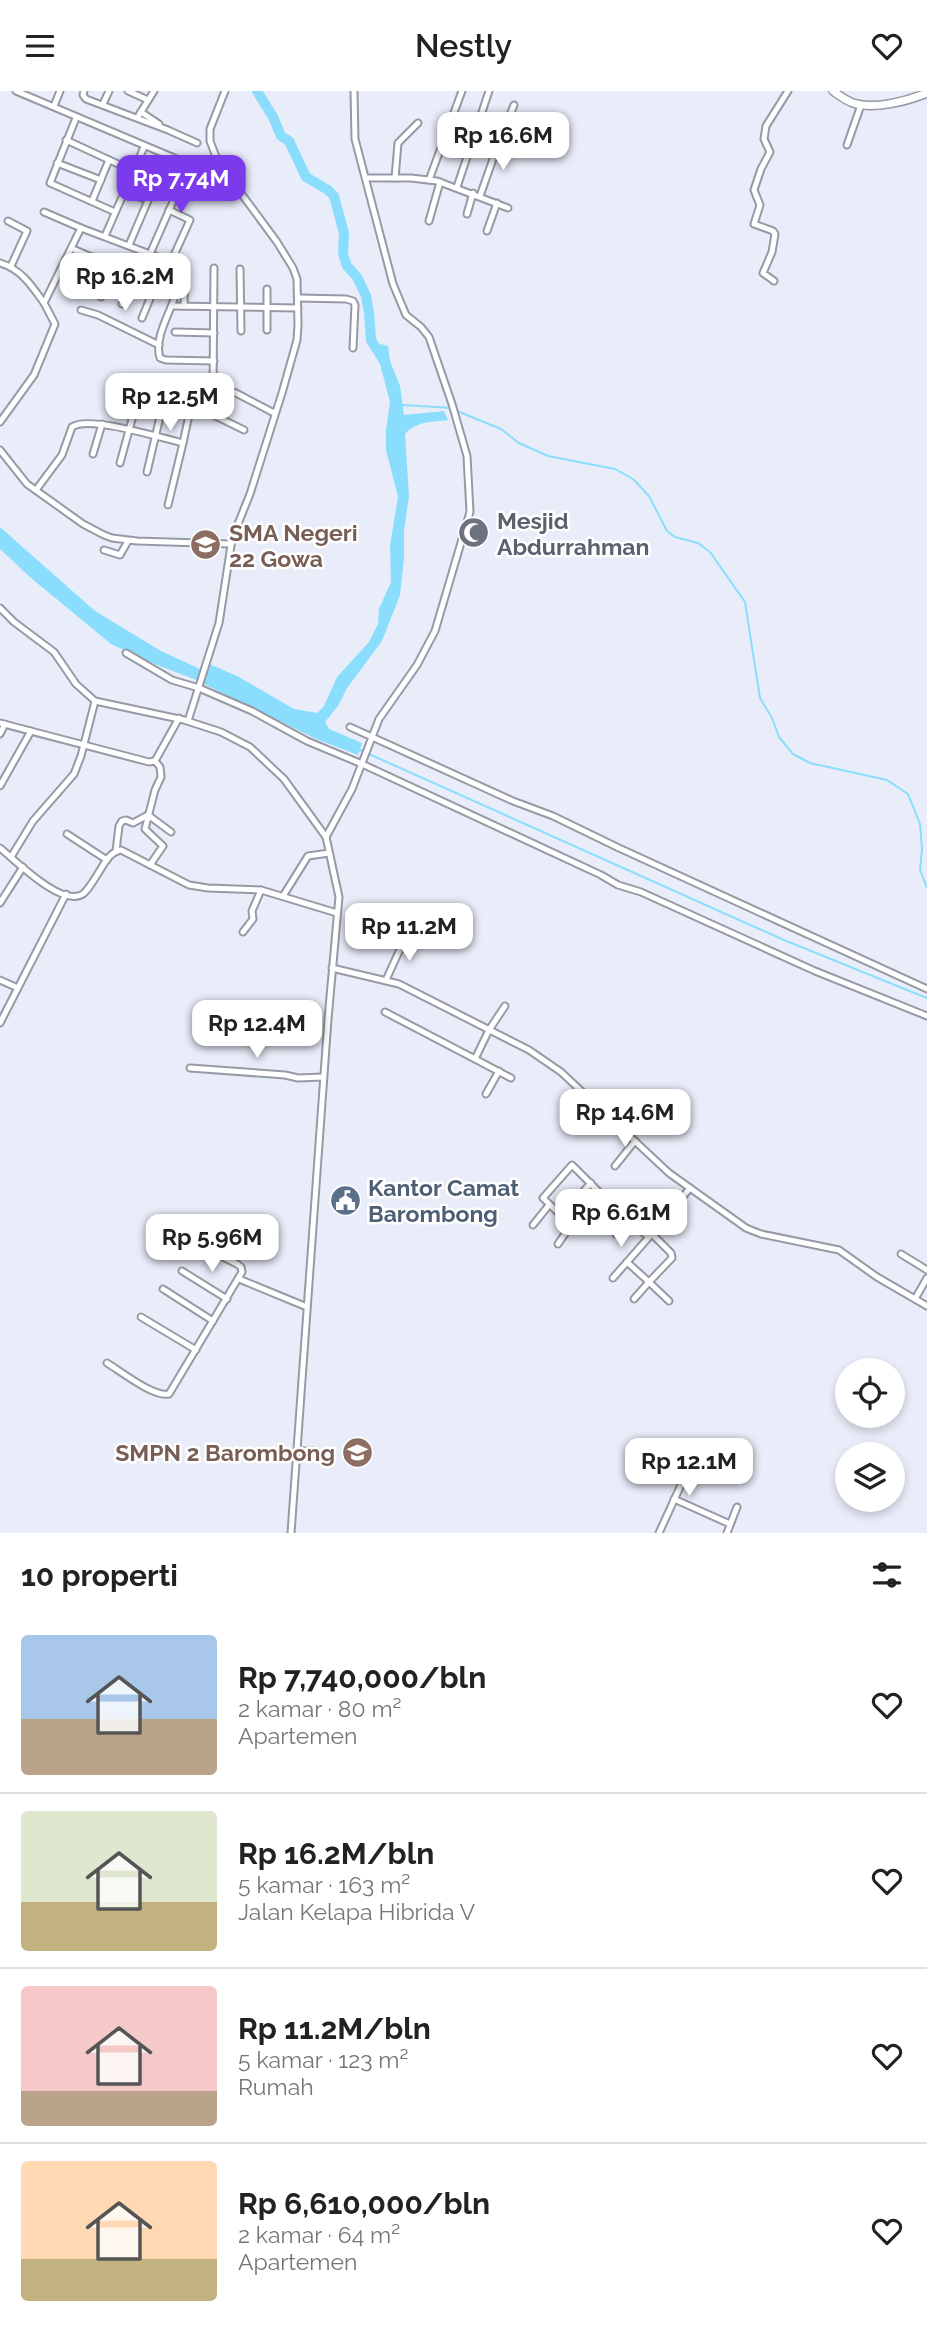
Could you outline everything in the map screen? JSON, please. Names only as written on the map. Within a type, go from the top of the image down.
[{"type":"street","points":[[16,91],[198,168]]},
{"type":"street","points":[[54,106],[60,91]]},
{"type":"street","points":[[103,104],[109,91]]},
{"type":"street","points":[[128,91],[148,100]]},
{"type":"street","points":[[139,115],[153,91]]},
{"type":"street","points":[[188,721],[219,623],[231,544],[254,483],[297,340],[297,279],[289,260],[218,162],[209,137],[225,91]]},
{"type":"street","points":[[326,837],[352,789],[379,719],[417,665],[435,631],[470,512],[465,448],[452,404],[429,337],[400,305],[355,139],[354,91]]},
{"type":"street","points":[[429,180],[462,91]]},
{"type":"street","points":[[457,187],[489,91]]},
{"type":"street","points":[[774,281],[763,273],[772,252],[775,234],[754,223],[760,205],[754,190],[770,152],[764,139],[766,126],[788,91]]},
{"type":"street","points":[[833,91],[861,105],[882,104],[927,93]]},
{"type":"street","points":[[84,93],[86,99],[139,115],[197,143]]},
{"type":"street","points":[[480,196],[514,105]]},
{"type":"street","points":[[847,145],[861,105]]},
{"type":"street","points":[[76,118],[50,183],[115,212]]},
{"type":"street","points":[[451,121],[500,139]]},
{"type":"street","points":[[395,178],[398,143],[418,123]]},
{"type":"street","points":[[66,141],[118,164]]},
{"type":"street","points":[[105,236],[144,146]]},
{"type":"street","points":[[129,245],[167,156]]},
{"type":"street","points":[[92,201],[109,159]]},
{"type":"street","points":[[57,163],[101,180]]},
{"type":"street","points":[[150,254],[189,165]]},
{"type":"street","points":[[366,178],[440,182],[508,208]]},
{"type":"street","points":[[429,221],[440,182]]},
{"type":"street","points":[[125,192],[148,200]]},
{"type":"street","points":[[467,214],[473,193]]},
{"type":"street","points":[[487,231],[497,203]]},
{"type":"street","points":[[44,212],[172,261],[190,222],[189,218],[169,210]]},
{"type":"street","points":[[8,221],[27,231],[11,266]]},
{"type":"street","points":[[44,303],[73,249],[81,228]]},
{"type":"street","points":[[73,249],[156,284],[174,295],[159,345],[158,356],[161,359],[214,361]]},
{"type":"street","points":[[78,292],[93,257]]},
{"type":"street","points":[[0,263],[11,266],[23,277],[55,321],[34,375],[0,422]]},
{"type":"street","points":[[184,306],[185,265]]},
{"type":"street","points":[[101,297],[115,266]]},
{"type":"street","points":[[214,268],[214,388]]},
{"type":"street","points":[[240,269],[241,331]]},
{"type":"street","points":[[122,304],[136,275]]},
{"type":"street","points":[[142,318],[156,284]]},
{"type":"street","points":[[267,289],[267,330]]},
{"type":"street","points":[[298,299],[353,301],[353,348]]},
{"type":"street","points":[[172,306],[298,308]]},
{"type":"street","points":[[81,310],[98,315],[159,345]]},
{"type":"street","points":[[175,332],[214,333]]},
{"type":"street","points":[[120,463],[141,386],[214,388],[236,393],[274,414]]},
{"type":"street","points":[[147,472],[167,387]]},
{"type":"street","points":[[168,505],[195,387]]},
{"type":"street","points":[[191,404],[244,430]]},
{"type":"street","points":[[36,490],[62,455],[73,425],[84,422],[102,424],[183,443]]},
{"type":"street","points":[[93,454],[102,424]]},
{"type":"street","points":[[0,450],[18,475],[36,490],[100,533],[112,538],[128,541],[231,544]]},
{"type":"street","points":[[103,550],[120,555],[128,541]]},
{"type":"street","points":[[0,608],[54,652],[76,684],[94,701],[179,718],[236,738],[257,751],[284,779],[326,837],[338,886],[337,913],[291,1533]]},
{"type":"street","points":[[126,653],[172,680],[200,686],[263,716],[307,741],[363,762],[618,885],[640,892],[815,971],[927,1016]]},
{"type":"street","points":[[11,857],[33,821],[74,774],[94,701]]},
{"type":"street","points":[[155,761],[179,718]]},
{"type":"street","points":[[0,734],[2,723],[149,762],[155,761]]},
{"type":"street","points":[[350,727],[513,801],[553,816],[927,989]]},
{"type":"street","points":[[0,786],[31,731]]},
{"type":"street","points":[[150,865],[163,846],[146,831],[148,815],[161,777],[160,767],[155,761]]},
{"type":"street","points":[[148,815],[171,832]]},
{"type":"street","points":[[0,848],[46,885],[77,896],[84,893],[116,851],[118,825],[127,820],[134,823],[148,815]]},
{"type":"street","points":[[67,834],[107,860]]},
{"type":"street","points":[[116,851],[126,851],[189,885],[261,890],[337,913]]},
{"type":"street","points":[[283,896],[310,855],[329,853]]},
{"type":"street","points":[[0,903],[23,867]]},
{"type":"street","points":[[243,932],[253,919],[252,911],[261,890]]},
{"type":"street","points":[[0,1023],[66,894]]},
{"type":"street","points":[[386,980],[407,935]]},
{"type":"street","points":[[332,968],[386,980],[411,989],[529,1050],[548,1062],[690,1188],[750,1230],[839,1251],[877,1277],[927,1305]]},
{"type":"street","points":[[0,980],[18,988]]},
{"type":"street","points":[[475,1059],[489,1030],[505,1006]]},
{"type":"street","points":[[385,1012],[511,1078]]},
{"type":"street","points":[[190,1068],[298,1078],[323,1077]]},
{"type":"street","points":[[486,1094],[499,1071]]},
{"type":"street","points":[[615,1165],[635,1141]]},
{"type":"street","points":[[558,1244],[571,1226],[543,1196],[574,1166],[627,1220],[673,1256],[634,1299]]},
{"type":"street","points":[[561,1216],[592,1183]]},
{"type":"street","points":[[613,1278],[690,1188]]},
{"type":"street","points":[[596,1218],[610,1202]]},
{"type":"street","points":[[533,1225],[550,1205]]},
{"type":"street","points":[[616,1234],[627,1220]]},
{"type":"street","points":[[107,1363],[153,1391],[169,1394],[242,1272],[241,1267],[204,1248]]},
{"type":"street","points":[[901,1254],[927,1270]]},
{"type":"street","points":[[627,1262],[669,1301]]},
{"type":"street","points":[[183,1271],[227,1299]]},
{"type":"street","points":[[239,1279],[307,1307]]},
{"type":"street","points":[[915,1299],[927,1279]]},
{"type":"street","points":[[163,1289],[213,1321]]},
{"type":"street","points":[[141,1317],[196,1350]]},
{"type":"street","points":[[297,1451],[314,1451]]},
{"type":"street","points":[[659,1533],[696,1452]]},
{"type":"street","points":[[674,1499],[730,1524]]},
{"type":"street","points":[[727,1533],[737,1507]]},
{"type":"water","points":[[381,344],[388,346],[390,361],[400,386],[404,415],[444,411],[448,420],[419,424],[405,434],[409,496],[400,595],[382,641],[325,722],[329,729],[362,743],[358,755],[316,739],[194,679],[111,644],[0,549],[0,527],[95,611],[161,651],[200,669],[207,663],[237,676],[294,709],[317,713],[324,706],[337,677],[369,642],[378,624],[379,609],[391,582],[390,545],[398,497],[386,450],[390,402],[378,356]]},
{"type":"waterway","points":[[257,91],[281,136],[289,141],[306,177],[334,196],[344,233],[343,254],[347,266],[357,277],[366,296],[371,340],[386,364]]},
{"type":"waterway","points":[[402,405],[452,408]]},
{"type":"waterway","points":[[457,411],[501,429],[519,443],[548,456],[615,469],[633,479],[649,496],[667,531],[675,537],[698,543],[710,552],[745,602],[760,698],[779,737],[793,754],[810,763],[887,780],[908,794],[920,824],[920,870],[927,888]]},
{"type":"waterway","points":[[360,750],[784,940],[927,998]]},
{"type":"place","name":"Mesjid Abdurrahman","points":[[474,533]]},
{"type":"place","name":"SMA Negeri 22 Gowa","points":[[206,545]]},
{"type":"place","name":"Kantor Camat Barombong","points":[[345,1200]]},
{"type":"place","name":"SMPN 2 Barombong","points":[[358,1452]]}]
